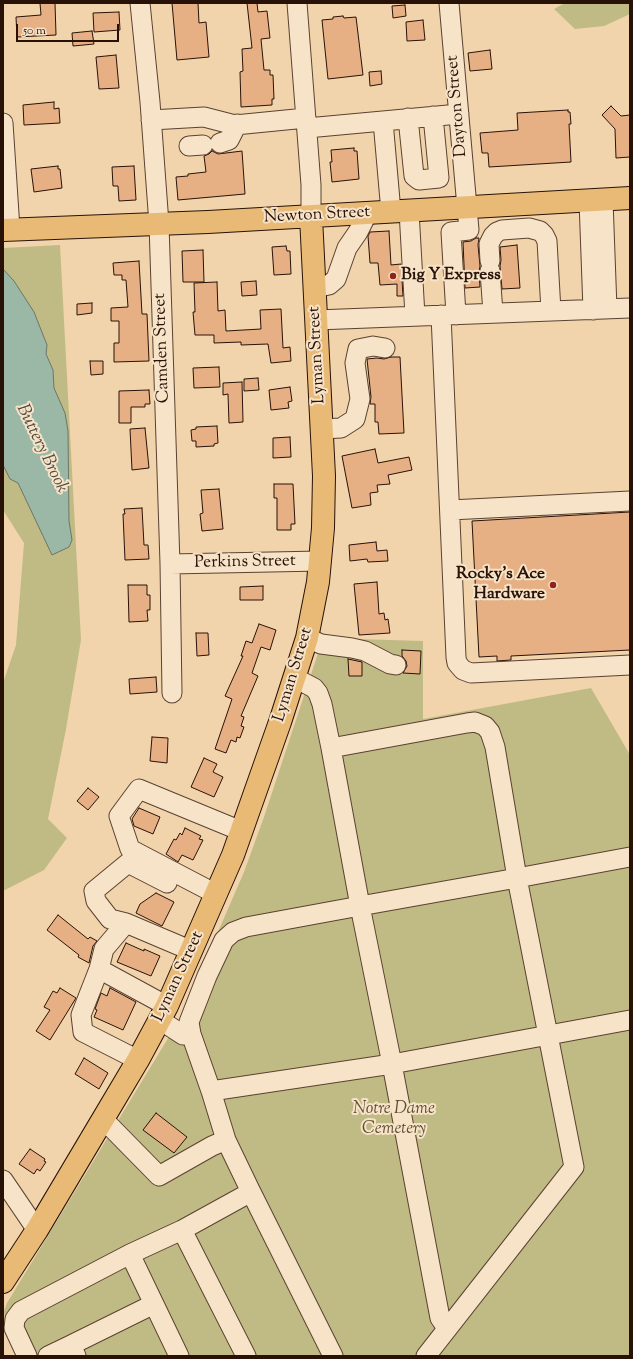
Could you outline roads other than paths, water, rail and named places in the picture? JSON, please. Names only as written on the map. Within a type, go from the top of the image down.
[{"type":"main road","name":"Newton Street","points":[[7,230],[311,217],[630,198]]},
{"type":"main road","name":"Lyman Street","points":[[3,1282],[37,1230],[104,1119],[163,1013],[214,900],[241,831],[295,678],[307,638],[321,562],[324,476],[311,217]]},
{"type":"street","name":"Camden Street","points":[[140,3],[152,120],[159,224],[170,564],[172,693]]},
{"type":"street","name":"Lyman Street","points":[[297,3],[311,185],[311,217]]},
{"type":"street","name":"Dayton Street","points":[[449,3],[469,230],[451,232],[449,315]]},
{"type":"street","points":[[152,120],[204,117],[227,124],[306,123],[383,120],[459,114]]},
{"type":"street","points":[[408,118],[414,176],[419,180],[439,178],[432,116]]},
{"type":"street","points":[[383,120],[400,212],[415,316]]},
{"type":"street","points":[[3,123],[7,230]]},
{"type":"street","points":[[204,145],[230,140],[237,124]]},
{"type":"street","points":[[596,200],[600,309]]},
{"type":"street","points":[[314,288],[329,285],[336,280],[347,248],[358,232],[367,214]]},
{"type":"street","points":[[493,313],[489,247],[491,240],[494,235],[502,230],[534,228],[543,234],[547,244],[551,311]]},
{"type":"street","points":[[316,320],[630,308]]},
{"type":"street","points":[[449,315],[450,510],[457,664],[463,670],[471,673],[630,665]]},
{"type":"street","points":[[322,429],[341,428],[355,419],[360,399],[355,363],[358,349],[373,346],[385,348]]},
{"type":"street","points":[[450,510],[630,501]]},
{"type":"street","name":"Perkins Street","points":[[170,564],[321,562]]},
{"type":"street","points":[[307,638],[321,644],[365,651],[390,664],[396,665]]},
{"type":"street","points":[[295,678],[314,688],[318,693],[322,704],[440,1318],[447,1328]]},
{"type":"street","points":[[331,748],[475,722],[486,726],[490,732],[495,747],[517,878],[574,1167],[426,1356]]},
{"type":"street","points":[[214,900],[130,849],[120,816],[139,789],[241,831]]},
{"type":"street","points":[[334,1356],[226,1140],[191,1034],[189,1022],[207,976],[224,940],[233,932],[246,927],[630,857]]},
{"type":"street","points":[[192,951],[126,923],[110,918],[96,901],[94,891],[128,863],[214,900]]},
{"type":"street","points":[[126,923],[104,949],[99,969],[81,1015],[83,1032],[138,1060]]},
{"type":"street","points":[[99,969],[163,1013],[183,1035],[191,1034]]},
{"type":"street","points":[[211,1091],[392,1064],[630,1020]]},
{"type":"street","points":[[104,1119],[159,1176],[212,1146],[226,1140]]},
{"type":"street","points":[[3,1180],[37,1230]]},
{"type":"street","points":[[27,1356],[14,1328],[15,1320],[19,1313],[130,1254],[182,1230],[251,1192]]},
{"type":"street","points":[[182,1230],[246,1356]]},
{"type":"street","points":[[130,1254],[180,1356]]},
{"type":"street","points":[[48,1356],[73,1351],[154,1304]]},
{"type":"water","name":"Buttery Brook","points":[[3,269],[14,281],[34,312],[47,345],[46,354],[53,370],[54,388],[65,413],[68,431],[69,521],[72,540],[69,547],[52,555],[18,483],[10,479],[3,465]]},
{"type":"place","name":"Big Y Express","points":[[393,276]]},
{"type":"place","name":"Rocky's Ace Hardware","points":[[553,585]]},
{"type":"park label","name":"Notre Dame Cemetery","points":[[394,1120]]}]
